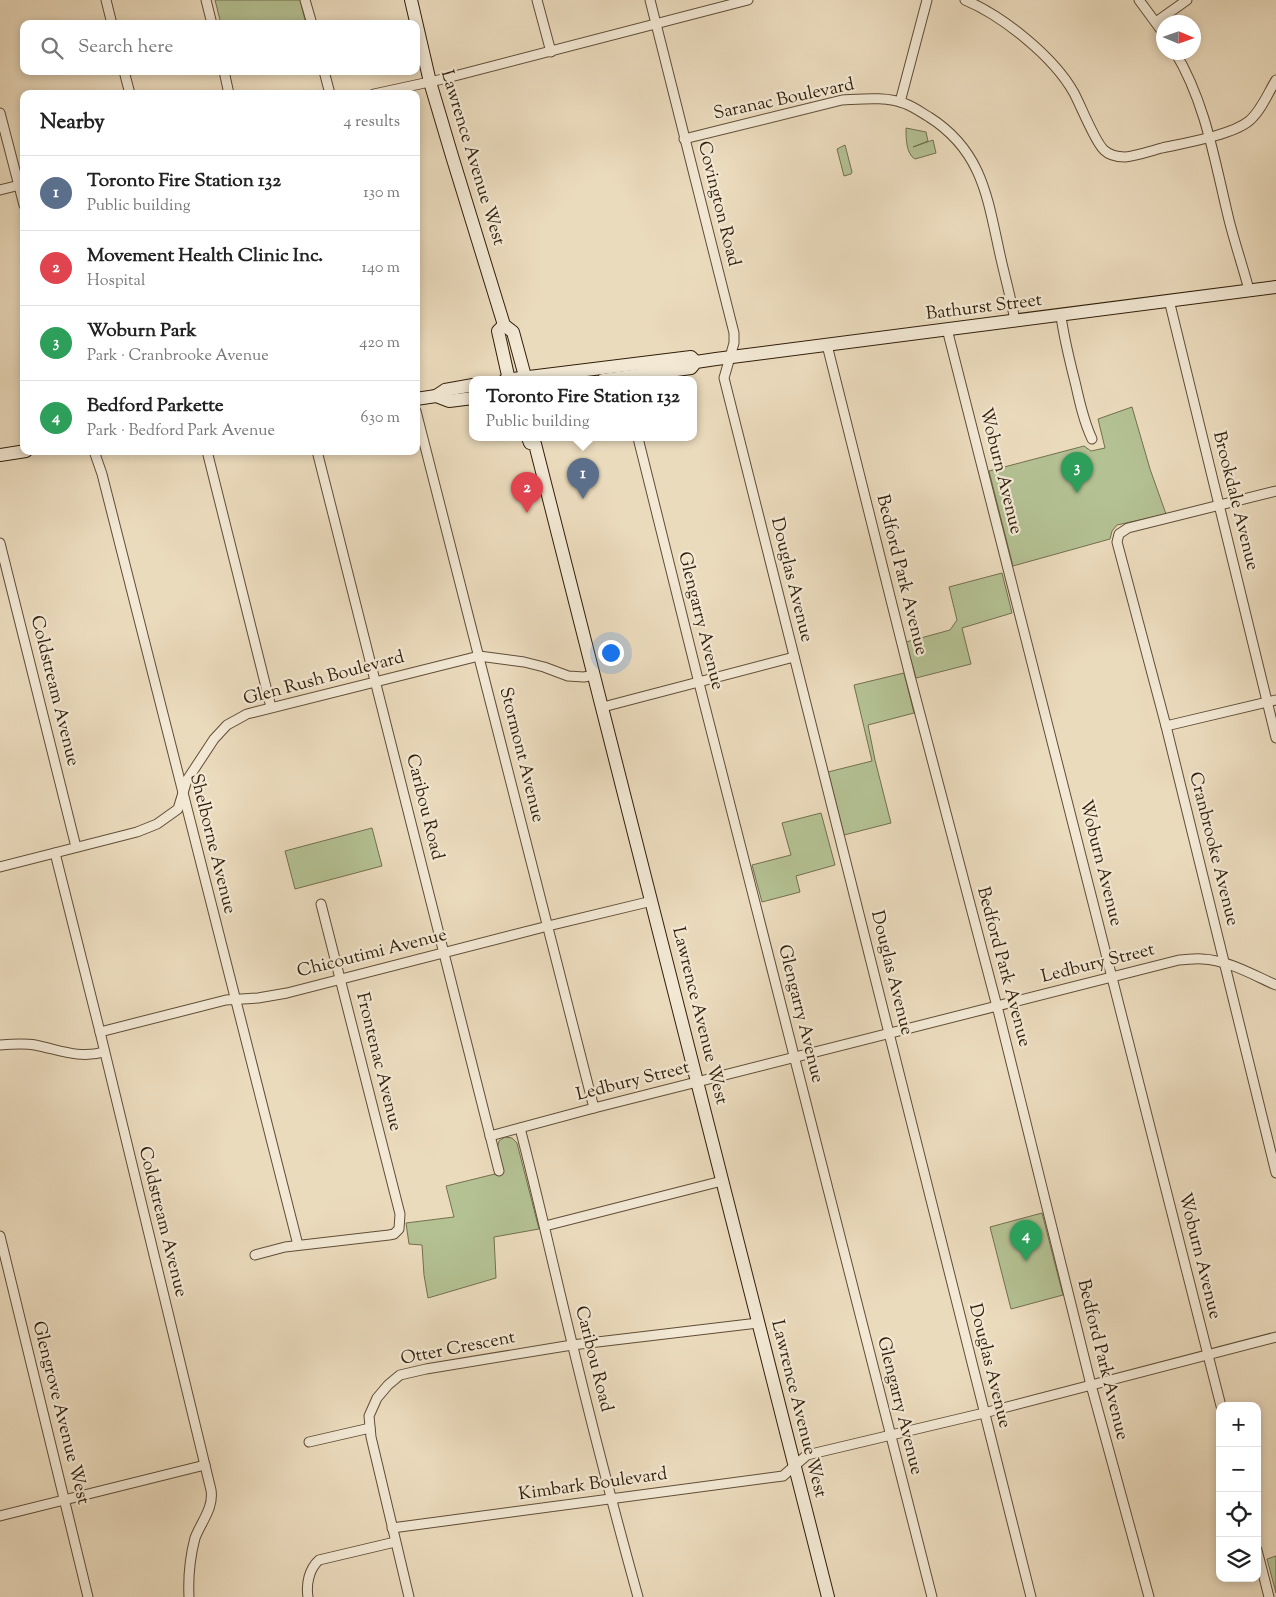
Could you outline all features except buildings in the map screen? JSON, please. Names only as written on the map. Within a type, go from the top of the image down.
[{"type":"main road","name":"Lawrence Avenue West","points":[[411,0],[416,20]]},
{"type":"main road","name":"Lawrence Avenue West","points":[[420,39],[430,82],[456,171],[504,325],[513,332],[524,376]]},
{"type":"main road","name":"Bathurst Street","points":[[641,376],[691,368],[696,362],[1276,287]]},
{"type":"main road","name":"Lawrence Avenue West","points":[[504,325],[498,331],[508,376]]},
{"type":"main road","name":"Bathurst Street","points":[[548,376],[691,357],[696,362]]},
{"type":"main road","points":[[420,398],[436,396],[445,390],[469,386]]},
{"type":"main road","points":[[436,396],[449,401],[469,398]]},
{"type":"main road","name":"Lawrence Avenue West","points":[[534,441],[828,1597]]},
{"type":"main road","points":[[0,455],[20,452]]},
{"type":"street","points":[[106,0],[111,20]]},
{"type":"street","points":[[206,0],[211,20]]},
{"type":"street","points":[[305,0],[311,20]]},
{"type":"street","points":[[537,0],[551,52]]},
{"type":"street","name":"Covington Road","points":[[650,0],[734,332],[734,343],[729,358]]},
{"type":"street","points":[[393,90],[551,52],[748,0]]},
{"type":"street","points":[[900,102],[927,0]]},
{"type":"street","points":[[966,0],[1008,24],[1040,51],[1073,90],[1098,142],[1108,153],[1124,157],[1130,156],[1240,127],[1249,121],[1276,80]]},
{"type":"street","points":[[1138,0],[1156,22]]},
{"type":"street","points":[[1166,15],[1186,0]]},
{"type":"street","points":[[1180,60],[1186,71],[1210,136],[1230,222],[1249,290]]},
{"type":"street","points":[[125,75],[129,90]]},
{"type":"street","points":[[225,75],[229,90]]},
{"type":"street","points":[[325,75],[329,90]]},
{"type":"street","name":"Saranac Boulevard","points":[[684,139],[842,100],[862,99],[900,102],[914,108],[953,136],[978,172],[987,197],[1015,321]]},
{"type":"street","points":[[0,113],[20,182]]},
{"type":"street","points":[[0,190],[20,185]]},
{"type":"street","name":"Brookdale Avenue","points":[[1170,300],[1276,738]]},
{"type":"street","points":[[1061,316],[1081,407],[1092,439]]},
{"type":"street","name":"Woburn Avenue","points":[[946,329],[1219,1402]]},
{"type":"street","name":"Bedford Park Avenue","points":[[828,345],[910,676],[997,1006],[1091,1385],[1149,1597]]},
{"type":"street","name":"Douglas Avenue","points":[[729,358],[724,378],[1031,1597]]},
{"type":"street","name":"Stormont Avenue","points":[[420,426],[594,1108]]},
{"type":"street","name":"Glengarry Avenue","points":[[639,441],[698,683],[932,1597]]},
{"type":"street","name":"Shelborne Avenue","points":[[95,455],[102,474],[182,795],[298,1245]]},
{"type":"street","points":[[208,455],[271,707]]},
{"type":"street","name":"Caribou Road","points":[[317,455],[499,1171]]},
{"type":"street","points":[[1220,505],[1276,491]]},
{"type":"street","name":"Cranbrooke Avenue","points":[[1220,505],[1128,528],[1119,534],[1117,546],[1166,726],[1276,1173]]},
{"type":"street","name":"Coldstream Avenue","points":[[0,543],[76,848]]},
{"type":"street","name":"Glen Rush Boulevard","points":[[0,866],[137,832],[157,824],[178,809],[186,780],[222,730],[240,718],[271,707],[479,656],[524,662],[568,676],[584,677],[594,675]]},
{"type":"street","points":[[602,707],[794,657]]},
{"type":"street","points":[[1166,726],[1276,700]]},
{"type":"street","name":"Coldstream Avenue","points":[[55,853],[211,1490],[211,1500],[192,1551],[188,1582],[189,1597]]},
{"type":"street","name":"Chicoutimi Avenue","points":[[100,1032],[226,1000],[275,996],[652,901]]},
{"type":"street","name":"Frontenac Avenue","points":[[298,1245],[389,1235],[394,1234],[399,1229],[400,1214],[321,904]]},
{"type":"street","name":"Ledbury Street","points":[[490,1136],[1166,963],[1203,959],[1225,964],[1276,985]]},
{"type":"street","points":[[0,1045],[34,1045],[74,1055],[92,1056],[104,1052]]},
{"type":"street","name":"Caribou Road","points":[[520,1128],[572,1345],[638,1597]]},
{"type":"street","points":[[545,1226],[722,1181]]},
{"type":"street","name":"Glengrove Avenue West","points":[[0,1236],[88,1597]]},
{"type":"street","points":[[255,1255],[298,1245]]},
{"type":"street","name":"Otter Crescent","points":[[409,1597],[395,1542],[369,1416],[377,1398],[400,1375],[572,1345],[758,1323]]},
{"type":"street","name":"Kimbark Boulevard","points":[[392,1528],[783,1476],[807,1455],[1276,1337]]},
{"type":"street","points":[[309,1442],[370,1428]]},
{"type":"street","points":[[0,1516],[205,1465]]},
{"type":"street","points":[[308,1597],[310,1573],[314,1564],[319,1560],[395,1542]]},
{"type":"street","points":[[1261,1566],[1269,1597]]},
{"type":"green space","points":[[215,0],[300,0],[305,20],[220,20]]},
{"type":"green space","points":[[906,128],[926,132],[928,141],[913,147],[933,140],[936,153],[915,159],[912,157],[907,145]]},
{"type":"green space","points":[[845,145],[852,172],[844,176],[837,149]]},
{"type":"green space","points":[[1132,407],[1150,469],[1166,514],[1117,525],[1112,531],[1110,539],[1013,566],[989,471],[1084,446],[1091,451],[1105,448],[1098,419]]},
{"type":"green space","points":[[1002,573],[1012,613],[962,628],[971,664],[916,678],[906,642],[950,630],[957,620],[949,587]]},
{"type":"green space","points":[[904,673],[914,713],[868,725],[891,823],[844,835],[828,772],[872,761],[854,685]]},
{"type":"green space","points":[[821,813],[835,865],[796,876],[800,892],[762,902],[752,865],[791,855],[782,823]]},
{"type":"green space","points":[[372,828],[382,866],[295,889],[285,851]]},
{"type":"green space","points":[[505,1137],[512,1138],[517,1143],[539,1229],[494,1237],[496,1278],[428,1298],[422,1245],[409,1244],[406,1223],[454,1217],[446,1186],[503,1172],[497,1149],[499,1141]]},
{"type":"green space","points":[[1042,1213],[1063,1295],[1011,1309],[990,1227]]},
{"type":"green space","points":[[1276,1556],[1276,1593],[1267,1559]]},
{"type":"place","name":"Woburn Park","points":[[1077,493]]},
{"type":"place","name":"Toronto Fire Station 132","points":[[583,499]]},
{"type":"place","name":"Movement Health Clinic Inc.","points":[[527,513]]},
{"type":"place","name":"Bedford Parkette","points":[[1026,1261]]}]
